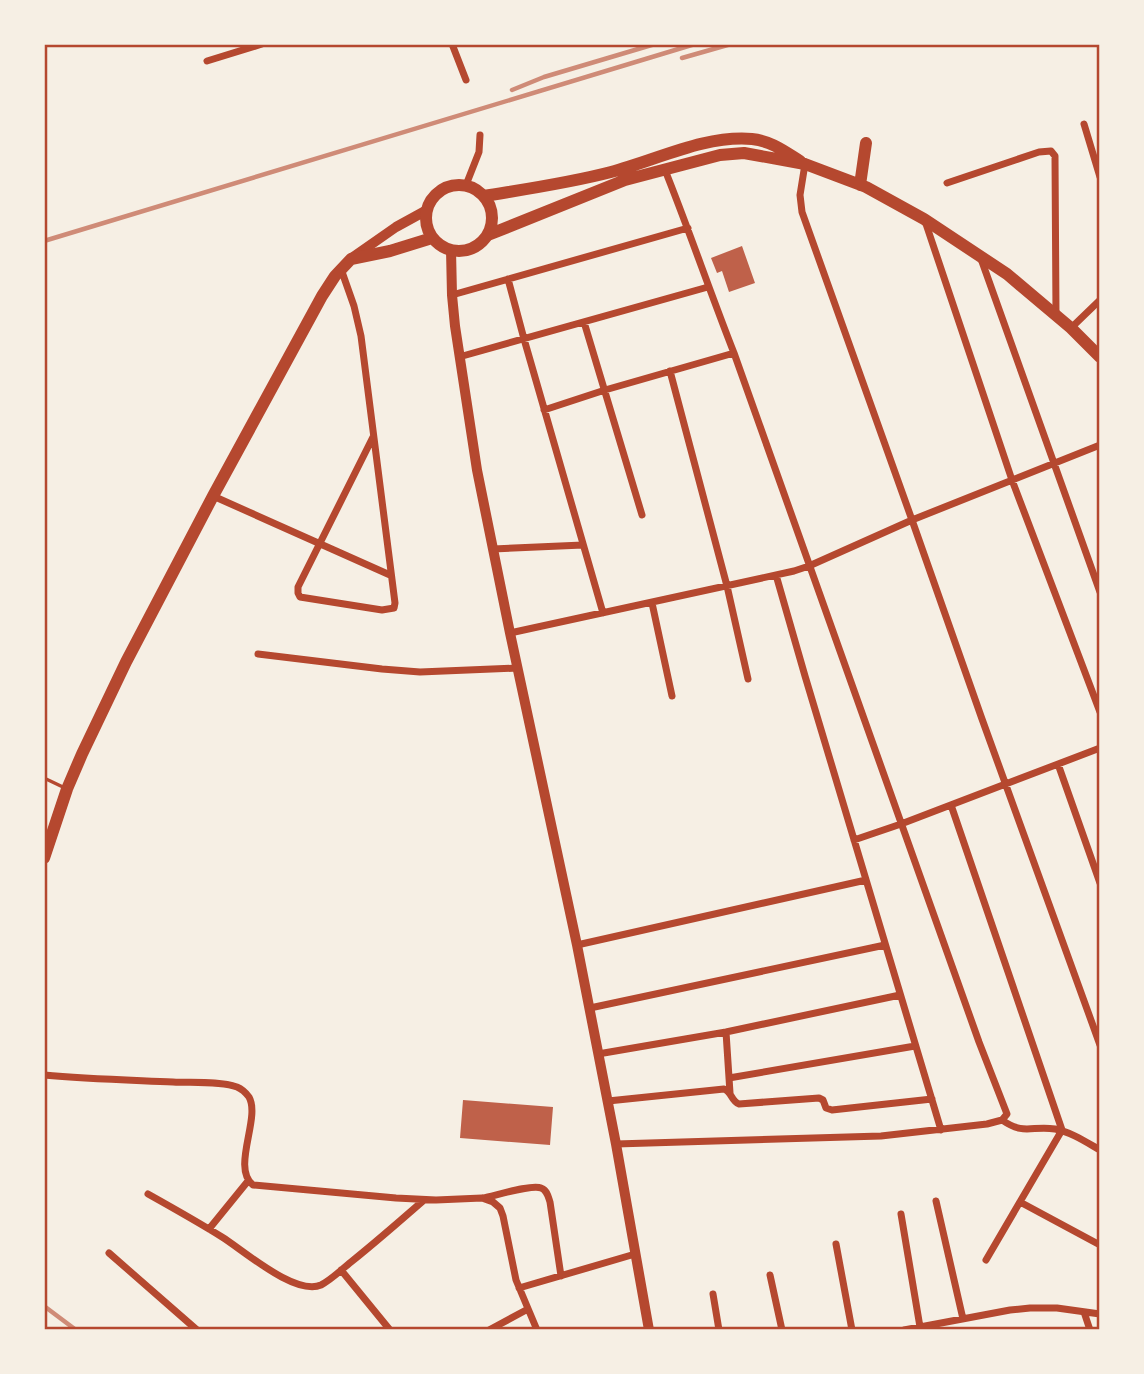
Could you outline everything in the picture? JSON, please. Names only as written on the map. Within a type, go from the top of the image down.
[{"type":"highway","points":[[484,196],[611,172],[712,141],[755,139],[772,144],[805,164],[860,185],[924,219],[1007,274],[1056,314],[1100,357]]},
{"type":"highway","points":[[860,185],[866,143]]},
{"type":"highway","points":[[488,235],[613,185],[720,155],[744,153],[805,164]]},
{"type":"highway","points":[[451,186],[466,186],[484,196],[491,209],[492,221],[488,235],[480,244],[467,250],[442,247],[432,238],[427,226],[427,210],[437,193],[451,186]]},
{"type":"highway","points":[[44,858],[67,789],[126,662],[322,296],[341,268],[351,259],[432,238]]},
{"type":"main road","points":[[351,259],[380,237],[427,210]]},
{"type":"main road","points":[[452,250],[452,295],[459,357],[477,470],[590,1008],[649,1330]]},
{"type":"street","points":[[207,61],[262,44]]},
{"type":"street","points":[[452,44],[466,80]]},
{"type":"street","points":[[1084,124],[1100,177]]},
{"type":"street","points":[[466,186],[479,152],[480,135]]},
{"type":"street","points":[[947,183],[1039,152],[1051,151],[1055,156],[1056,314]]},
{"type":"street","points":[[805,164],[800,195],[802,212],[1100,1045]]},
{"type":"street","points":[[616,1144],[881,1136],[987,1124],[1002,1119],[1007,1114],[734,353],[664,170]]},
{"type":"street","points":[[924,219],[1012,480],[1100,712]]},
{"type":"street","points":[[452,295],[688,228]]},
{"type":"street","points":[[979,256],[1100,592]]},
{"type":"street","points":[[341,268],[361,336],[395,603],[394,608],[382,610],[300,597],[298,587],[373,437]]},
{"type":"street","points":[[508,279],[603,613]]},
{"type":"street","points":[[459,357],[708,287]]},
{"type":"street","points":[[1071,328],[1100,300]]},
{"type":"street","points":[[584,322],[642,515]]},
{"type":"street","points":[[544,410],[734,353]]},
{"type":"street","points":[[670,371],[727,586],[748,679]]},
{"type":"street","points":[[510,634],[809,566],[912,520],[1100,445]]},
{"type":"street","points":[[213,496],[390,575]]},
{"type":"street","points":[[493,549],[583,545]]},
{"type":"street","points":[[776,575],[941,1130]]},
{"type":"street","points":[[652,603],[672,696]]},
{"type":"street","points":[[258,654],[382,669],[420,671],[518,668]]},
{"type":"street","points":[[854,840],[1100,748]]},
{"type":"street","points":[[1058,764],[1100,883]]},
{"type":"street","points":[[951,805],[1062,1130],[986,1260]]},
{"type":"street","points":[[577,945],[866,880]]},
{"type":"street","points":[[590,1008],[886,945]]},
{"type":"street","points":[[598,1054],[726,1032],[900,995]]},
{"type":"street","points":[[726,1032],[730,1093],[733,1101],[738,1104],[819,1098],[826,1108],[832,1110],[932,1099]]},
{"type":"street","points":[[729,1078],[915,1046]]},
{"type":"street","points":[[44,1075],[211,1084],[243,1090],[251,1102],[244,1165],[248,1181],[258,1186],[425,1200],[482,1198],[538,1186],[548,1194],[561,1276]]},
{"type":"street","points":[[608,1101],[724,1089],[730,1093]]},
{"type":"street","points":[[1002,1119],[1018,1129],[1062,1130],[1100,1150]]},
{"type":"street","points":[[209,1229],[248,1181]]},
{"type":"street","points":[[148,1194],[209,1229],[288,1280],[313,1287],[322,1285],[425,1200]]},
{"type":"street","points":[[482,1198],[494,1202],[500,1208],[519,1288],[537,1330]]},
{"type":"street","points":[[936,1201],[963,1319]]},
{"type":"street","points":[[1020,1202],[1100,1245]]},
{"type":"street","points":[[901,1214],[920,1327]]},
{"type":"street","points":[[836,1244],[852,1330]]},
{"type":"street","points":[[109,1254],[197,1330]]},
{"type":"street","points":[[519,1288],[635,1254]]},
{"type":"street","points":[[341,1270],[390,1330]]},
{"type":"street","points":[[770,1275],[782,1330]]},
{"type":"street","points":[[713,1294],[719,1330]]},
{"type":"street","points":[[904,1330],[1010,1310],[1044,1307],[1100,1314]]},
{"type":"street","points":[[491,1330],[528,1310]]},
{"type":"street","points":[[1084,1312],[1090,1330]]},
{"type":"lane","points":[[44,778],[67,789]]},
{"type":"building","points":[[742,246],[755,283],[729,292],[722,271],[717,273],[711,258]]},
{"type":"building","points":[[463,1100],[553,1107],[550,1145],[460,1138]]},
{"type":"railway","points":[[512,90],[544,77],[655,44]]},
{"type":"railway","points":[[44,241],[695,44]]},
{"type":"railway","points":[[682,58],[731,44]]},
{"type":"railway","points":[[44,1306],[76,1330]]}]
